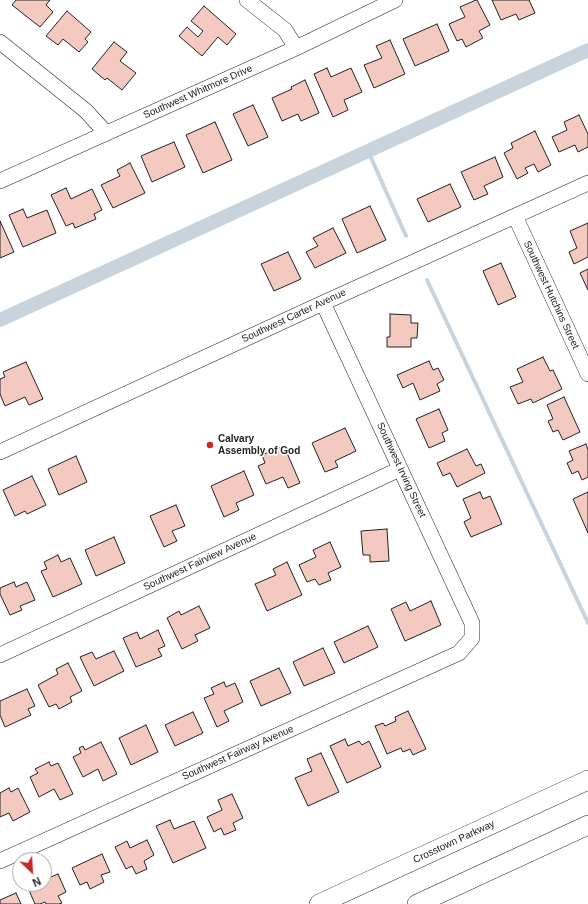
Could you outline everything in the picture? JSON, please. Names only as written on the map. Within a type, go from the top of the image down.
[{"type":"main road","name":"Crosstown Parkway","points":[[320,904],[588,780]]},
{"type":"main road","points":[[417,904],[588,825]]},
{"type":"street","points":[[247,0],[285,30],[296,48]]},
{"type":"street","name":"Southwest Whitmore Drive","points":[[0,181],[296,48],[395,0]]},
{"type":"street","points":[[0,42],[86,111],[106,133]]},
{"type":"street","name":"Southwest Carter Avenue","points":[[0,452],[588,183]]},
{"type":"street","name":"Southwest Hutchins Street","points":[[515,216],[588,374]]},
{"type":"street","name":"Southwest Irving Street","points":[[323,303],[472,623],[472,638]]},
{"type":"street","name":"Southwest Fairview Avenue","points":[[0,655],[400,469]]},
{"type":"street","name":"Southwest Fairway Avenue","points":[[0,861],[459,653],[472,638]]},
{"type":"building","points":[[16,0],[50,0],[46,5],[53,12],[40,27],[12,5]]},
{"type":"building","points":[[476,0],[490,25],[479,31],[483,38],[466,47],[462,39],[457,41],[449,24],[465,17],[460,7]]},
{"type":"building","points":[[492,0],[529,0],[535,13],[519,20],[516,14],[501,20]]},
{"type":"building","points":[[204,6],[236,34],[227,45],[218,37],[202,56],[179,36],[187,27],[198,37],[203,31],[191,21]]},
{"type":"building","points":[[67,11],[91,32],[85,39],[88,42],[79,52],[63,39],[58,45],[46,36]]},
{"type":"building","points":[[437,24],[449,51],[415,66],[403,39]]},
{"type":"building","points":[[390,40],[405,74],[374,88],[364,65],[382,58],[376,46]]},
{"type":"building","points":[[114,42],[127,52],[120,61],[136,73],[122,90],[107,78],[105,80],[92,69]]},
{"type":"building","points":[[327,68],[331,77],[351,68],[362,92],[344,100],[348,110],[333,117],[314,74]]},
{"type":"building","points":[[305,80],[319,113],[301,121],[298,114],[282,121],[272,98],[292,89],[291,87]]},
{"type":"building","points":[[253,105],[268,137],[248,146],[233,114]]},
{"type":"building","points":[[579,115],[588,134],[588,147],[578,152],[575,145],[559,152],[552,137],[567,130],[564,122]]},
{"type":"building","points":[[215,122],[232,160],[203,173],[186,135]]},
{"type":"building","points":[[535,131],[551,165],[538,172],[534,164],[525,168],[528,173],[517,179],[504,153],[513,148],[511,143]]},
{"type":"building","points":[[174,142],[185,167],[152,182],[141,156]]},
{"type":"building","points":[[495,157],[503,177],[484,186],[488,194],[474,200],[461,172]]},
{"type":"building","points":[[130,163],[145,193],[113,208],[101,185],[120,176],[117,170]]},
{"type":"building","points":[[450,184],[461,207],[428,222],[417,199]]},
{"type":"building","points":[[66,188],[71,199],[92,189],[102,210],[94,214],[96,219],[75,228],[73,223],[66,226],[51,195]]},
{"type":"building","points":[[370,206],[386,240],[357,253],[342,219]]},
{"type":"building","points":[[23,209],[27,218],[47,210],[56,233],[23,247],[9,215]]},
{"type":"building","points":[[0,221],[14,252],[0,258]]},
{"type":"building","points":[[588,223],[588,257],[574,264],[569,252],[577,248],[570,231]]},
{"type":"building","points":[[333,228],[346,253],[315,268],[306,252],[318,246],[313,238]]},
{"type":"building","points":[[288,252],[301,279],[274,291],[261,264]]},
{"type":"building","points":[[501,263],[516,297],[498,305],[483,271]]},
{"type":"building","points":[[588,269],[588,290],[580,273]]},
{"type":"building","points":[[390,314],[411,315],[411,323],[418,323],[417,338],[411,338],[411,347],[387,347],[387,337],[390,337]]},
{"type":"building","points":[[543,357],[550,371],[553,370],[562,389],[533,403],[531,399],[518,404],[510,387],[523,382],[517,369]]},
{"type":"building","points":[[429,361],[433,370],[438,368],[444,380],[437,384],[440,391],[420,400],[413,383],[403,388],[397,375]]},
{"type":"building","points":[[26,362],[43,399],[29,405],[25,397],[5,406],[0,394],[0,379],[5,377],[3,372]]},
{"type":"building","points":[[564,397],[580,432],[563,440],[558,430],[553,432],[548,421],[553,419],[547,405]]},
{"type":"building","points":[[439,409],[448,430],[442,433],[445,441],[429,448],[416,419]]},
{"type":"building","points":[[345,428],[356,451],[335,461],[338,467],[325,472],[312,443]]},
{"type":"building","points":[[586,444],[588,450],[588,477],[582,480],[578,471],[572,474],[567,463],[573,460],[569,451]]},
{"type":"building","points":[[284,446],[300,483],[288,488],[283,477],[266,484],[258,466],[265,463],[262,455]]},
{"type":"building","points":[[467,449],[476,466],[481,464],[485,473],[457,487],[450,473],[443,476],[437,463]]},
{"type":"building","points":[[76,456],[87,482],[59,495],[48,469]]},
{"type":"building","points":[[244,471],[254,495],[236,503],[239,510],[224,517],[211,486]]},
{"type":"building","points":[[32,476],[46,505],[27,514],[25,511],[15,516],[3,490]]},
{"type":"building","points":[[480,492],[483,499],[490,496],[502,524],[471,537],[464,522],[471,518],[463,499]]},
{"type":"building","points":[[588,492],[588,533],[573,499]]},
{"type":"building","points":[[176,505],[185,526],[172,531],[177,541],[164,547],[150,516]]},
{"type":"building","points":[[387,529],[389,561],[370,562],[370,555],[363,555],[361,531]]},
{"type":"building","points":[[114,537],[125,563],[96,576],[85,550]]},
{"type":"building","points":[[330,542],[341,567],[328,573],[331,580],[319,585],[315,579],[307,582],[299,565],[316,557],[313,550]]},
{"type":"building","points":[[58,555],[61,562],[70,558],[82,584],[53,597],[41,571],[47,569],[44,562]]},
{"type":"building","points":[[287,562],[302,595],[267,611],[255,584],[276,575],[273,569]]},
{"type":"building","points":[[14,582],[16,587],[27,582],[35,600],[20,606],[22,610],[10,615],[0,594],[0,588]]},
{"type":"building","points":[[431,601],[441,625],[405,641],[391,609],[406,602],[410,611]]},
{"type":"building","points":[[199,606],[210,628],[195,635],[198,641],[182,649],[167,618],[179,611],[181,615]]},
{"type":"building","points":[[368,626],[378,647],[344,663],[334,642]]},
{"type":"building","points":[[158,630],[165,646],[158,649],[162,656],[136,667],[123,638],[137,632],[140,639]]},
{"type":"building","points":[[323,648],[335,673],[304,686],[293,662]]},
{"type":"building","points":[[114,651],[124,671],[94,686],[80,657],[92,652],[96,659]]},
{"type":"building","points":[[68,663],[82,691],[70,697],[72,702],[59,709],[56,704],[49,707],[38,685],[58,674],[56,669]]},
{"type":"building","points":[[279,668],[291,693],[261,706],[250,681]]},
{"type":"building","points":[[224,682],[226,687],[235,683],[243,702],[224,711],[229,721],[217,727],[204,698],[214,694],[211,688]]},
{"type":"building","points":[[27,689],[35,706],[28,709],[31,715],[5,727],[0,715],[0,701]]},
{"type":"building","points":[[408,711],[426,749],[413,755],[410,749],[403,752],[401,748],[387,754],[375,726],[383,723],[385,726],[396,721],[395,717]]},
{"type":"building","points":[[193,712],[203,733],[175,746],[165,725]]},
{"type":"building","points":[[146,725],[158,752],[131,765],[119,738]]},
{"type":"building","points":[[345,739],[348,746],[359,741],[362,745],[369,741],[381,767],[347,783],[330,746]]},
{"type":"building","points":[[101,742],[117,774],[103,781],[98,769],[83,777],[73,757],[81,753],[79,748],[83,746],[85,750]]},
{"type":"building","points":[[321,753],[339,792],[308,806],[295,778],[312,771],[307,759]]},
{"type":"building","points":[[49,762],[51,766],[58,763],[73,794],[60,800],[54,789],[39,797],[30,777],[38,773],[35,769]]},
{"type":"building","points":[[9,788],[11,792],[18,788],[30,812],[13,821],[9,813],[0,817],[0,793]]},
{"type":"building","points":[[232,794],[243,818],[233,823],[236,830],[224,835],[221,828],[214,832],[207,817],[222,810],[218,800]]},
{"type":"building","points":[[170,820],[174,829],[194,821],[206,848],[173,863],[156,826]]},
{"type":"building","points":[[147,840],[154,855],[144,861],[147,869],[136,874],[132,866],[126,869],[115,847],[127,841],[130,848]]},
{"type":"building","points":[[102,854],[110,872],[101,875],[104,882],[90,889],[87,882],[80,885],[72,868]]},
{"type":"building","points":[[58,874],[66,892],[58,896],[62,903],[46,904],[45,902],[35,904],[30,892],[52,892],[52,877]]},
{"type":"building","points":[[16,893],[21,904],[0,904],[0,900]]},
{"type":"waterway","points":[[0,320],[588,50]]},
{"type":"waterway","points":[[368,151],[406,236]]},
{"type":"waterway","points":[[427,280],[588,623]]},
{"type":"place","name":"Calvary Assembly of God","points":[[210,445]]}]
